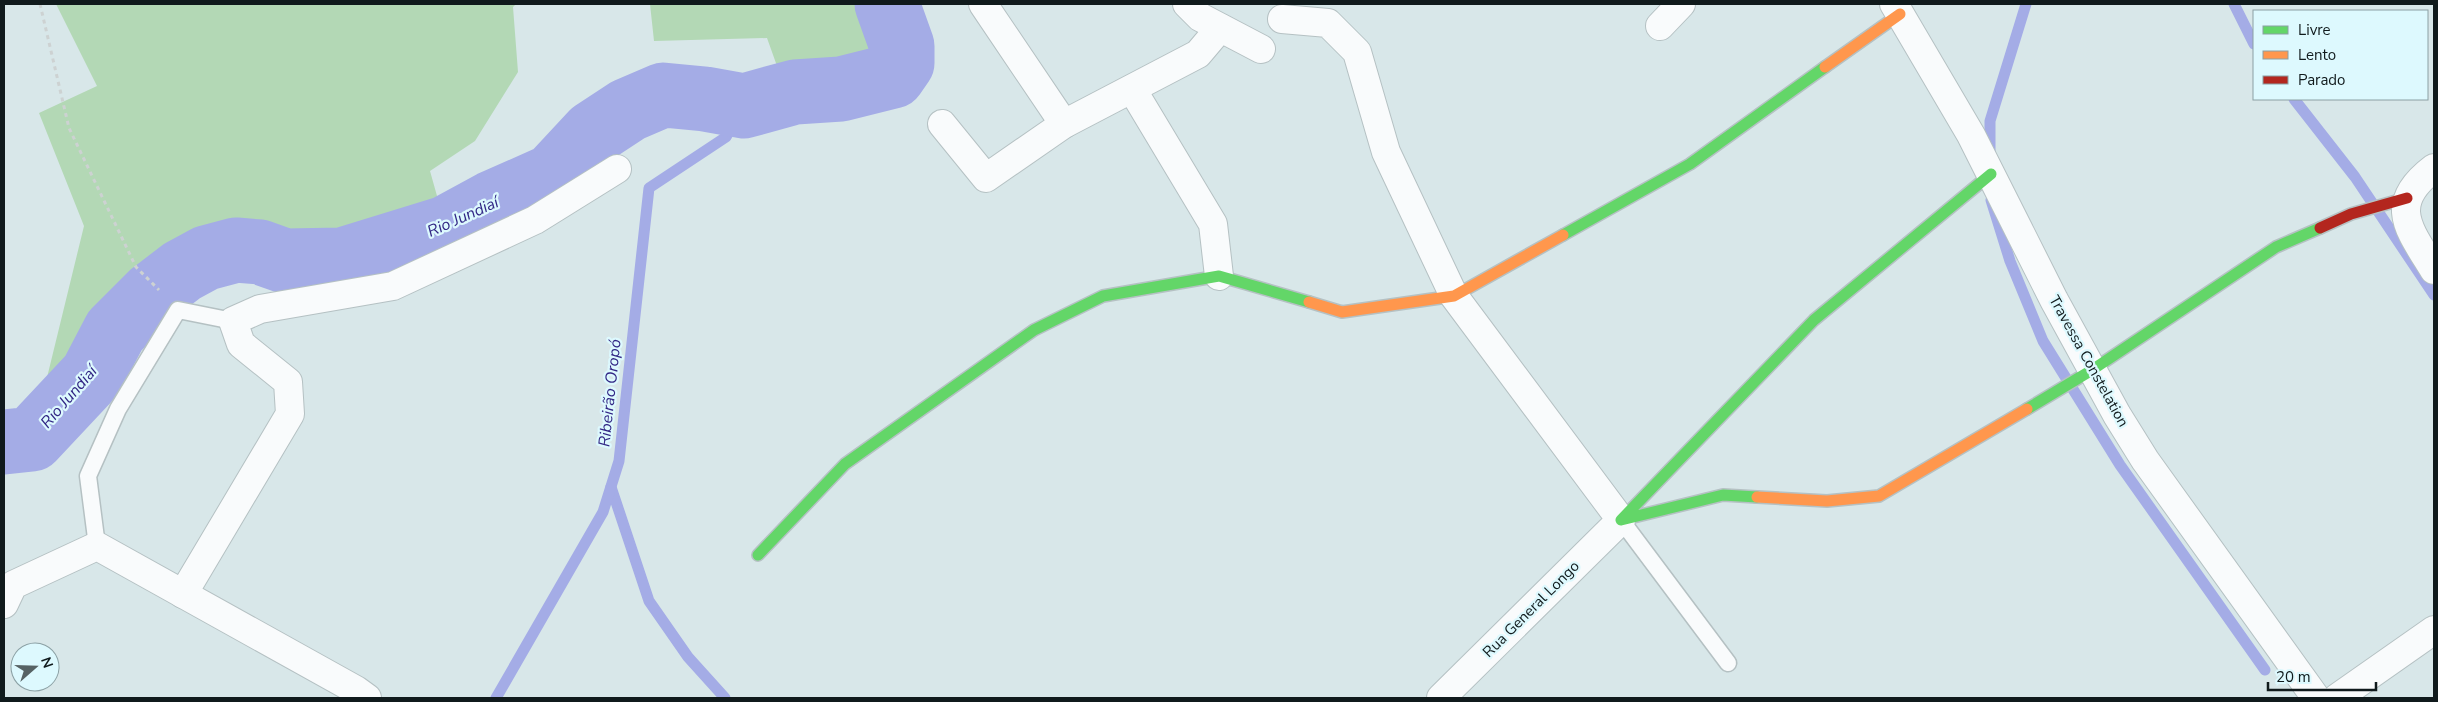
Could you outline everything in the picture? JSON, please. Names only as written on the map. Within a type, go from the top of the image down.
[{"type":"street","points":[[983,4],[1064,124]]},
{"type":"street","points":[[1187,4],[1200,17],[1261,49]]},
{"type":"street","points":[[1660,26],[1681,4]]},
{"type":"street","points":[[758,555],[846,464],[1034,330],[1103,296],[1219,276],[1342,312],[1454,296],[1690,164],[1897,9]]},
{"type":"street","name":"Travessa Constelation","points":[[1897,9],[1971,135],[2054,300],[2092,370],[2145,460],[2316,698]]},
{"type":"street","points":[[1282,20],[1328,22],[1357,52],[1386,152],[1454,296],[1621,520]]},
{"type":"street","points":[[942,124],[986,178],[1064,124],[1198,54],[1220,28]]},
{"type":"street","points":[[1132,89],[1213,224],[1219,276]]},
{"type":"street","points":[[2434,168],[2424,176],[2407,198],[2406,219],[2410,232],[2434,270]]},
{"type":"street","points":[[183,594],[290,414],[288,382],[241,344],[233,321],[260,309],[393,286],[535,220],[617,169]]},
{"type":"street","points":[[1621,520],[1814,320],[1991,174]]},
{"type":"street","points":[[1621,520],[1724,495],[1828,501],[1879,496],[2092,370],[2276,247],[2352,214],[2407,198]]},
{"type":"street","name":"Rua General Longo","points":[[1452,694],[1621,520]]},
{"type":"street","points":[[8,595],[97,546],[356,690],[367,698]]},
{"type":"street","points":[[2337,698],[2434,630]]},
{"type":"lane","points":[[97,546],[88,476],[118,408],[178,310],[233,321]]},
{"type":"lane","points":[[1621,520],[1728,664]]},
{"type":"path","points":[[40,4],[69,128],[136,267],[163,294]]},
{"type":"green space","points":[[56,4],[516,4],[513,7],[518,72],[475,141],[430,171],[446,228],[342,260],[285,261],[236,250],[206,258],[182,271],[152,294],[115,331],[92,375],[32,439],[84,226],[39,113],[97,86]]},
{"type":"green space","points":[[650,4],[887,4],[902,46],[902,63],[893,76],[841,89],[787,94],[767,38],[654,41]]},
{"type":"waterway","name":"Rio Jundiaí","points":[[4,442],[32,439],[92,375],[115,331],[152,294],[182,271],[206,258],[236,250],[260,252],[285,261],[342,260],[446,228],[492,203],[553,176],[593,133],[628,110],[663,95],[705,99],[744,106],[795,92],[841,89],[893,76],[902,63],[902,46],[887,4]]},
{"type":"waterway","points":[[1990,156],[1990,121],[2026,4]]},
{"type":"waterway","points":[[2234,4],[2253,42]]},
{"type":"waterway","points":[[2295,100],[2355,177],[2434,295]]},
{"type":"waterway","name":"Ribeirão Oropó","points":[[496,698],[603,512],[619,461],[649,188],[726,137],[744,106]]},
{"type":"waterway","points":[[1991,200],[2010,261],[2043,341],[2120,465],[2265,670]]},
{"type":"waterway","points":[[611,487],[649,601],[688,657],[725,698]]},
{"type":"traffic: fast","points":[[1563,235],[1690,164],[1825,67]]},
{"type":"traffic: fast","points":[[1757,497],[1723,495],[1621,520],[1814,320],[1991,174]]},
{"type":"traffic: fast","points":[[2027,409],[2092,370],[2276,247],[2320,228]]},
{"type":"traffic: fast","points":[[758,555],[845,464],[1034,330],[1103,296],[1219,276],[1309,302]]},
{"type":"traffic: slow","points":[[1825,67],[1900,14]]},
{"type":"traffic: slow","points":[[1309,302],[1342,312],[1454,296],[1563,235]]},
{"type":"traffic: slow","points":[[1757,497],[1827,501],[1879,496],[2027,409]]},
{"type":"traffic: jam","points":[[2320,228],[2351,214],[2407,198]]}]
